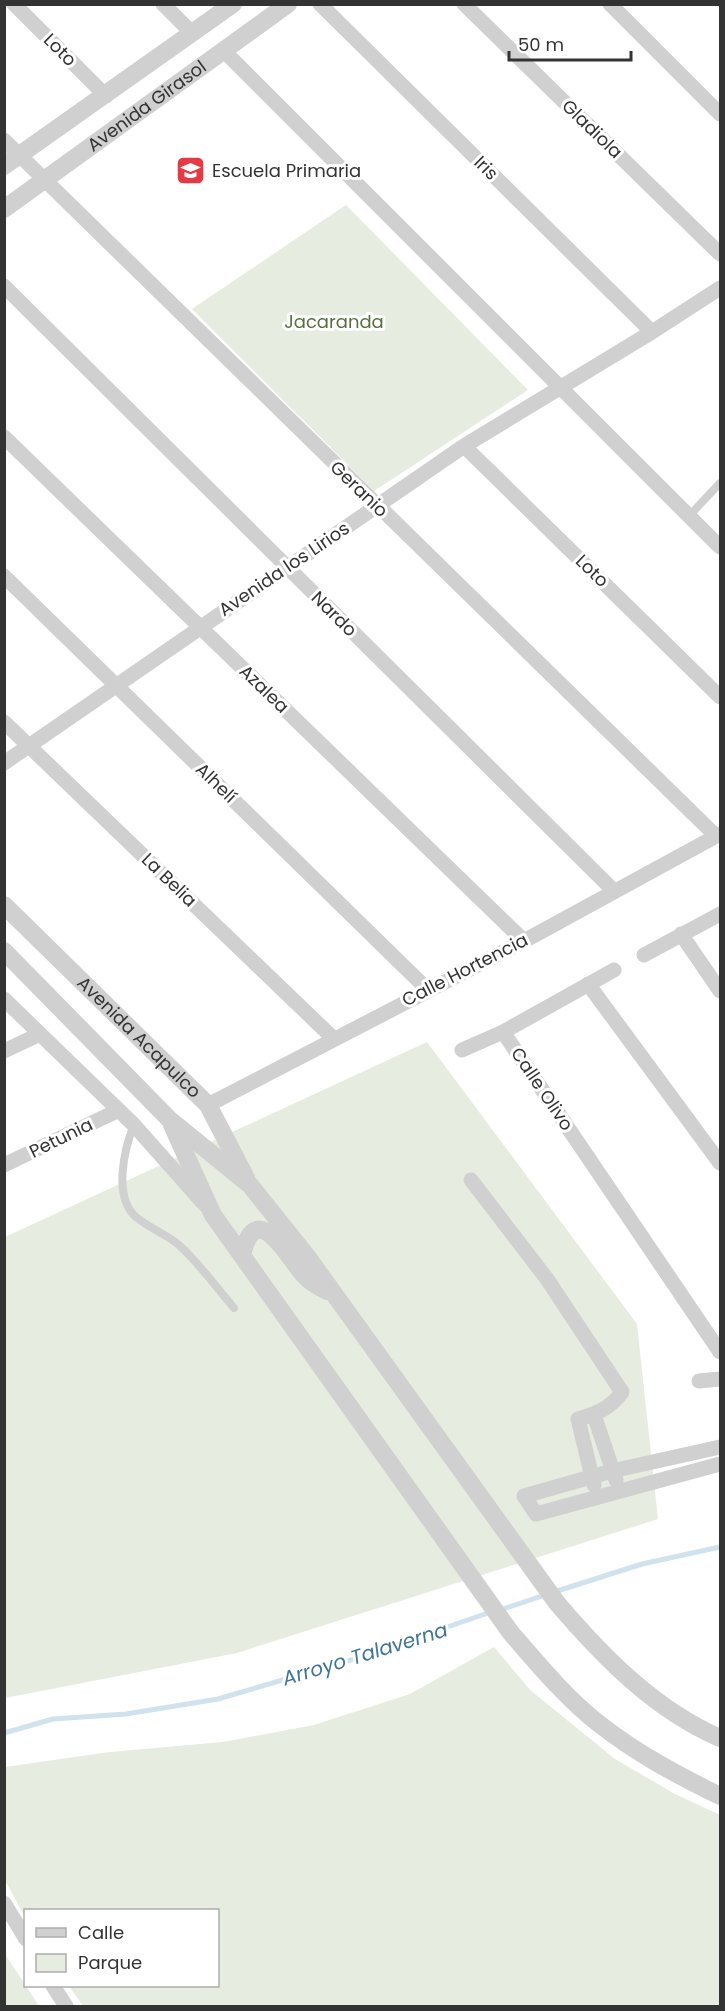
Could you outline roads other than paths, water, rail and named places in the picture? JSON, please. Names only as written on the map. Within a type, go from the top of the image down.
[{"type":"street","name":"Loto","points":[[14,4],[106,96]]},
{"type":"street","points":[[163,4],[193,34]]},
{"type":"street","name":"Avenida Girasol","points":[[4,166],[233,4]]},
{"type":"street","name":"Avenida Girasol","points":[[4,209],[288,4]]},
{"type":"street","name":"Iris","points":[[320,4],[652,332]]},
{"type":"street","name":"Gladiola","points":[[464,4],[720,254]]},
{"type":"street","points":[[610,4],[720,114]]},
{"type":"street","points":[[223,50],[720,547]]},
{"type":"street","name":"Geranio","points":[[4,140],[44,182],[376,506],[718,835]]},
{"type":"street","name":"Nardo","points":[[4,286],[613,890]]},
{"type":"street","name":"Avenida los Lirios","points":[[4,763],[199,626],[288,569],[464,446],[720,288]]},
{"type":"street","name":"Azalea","points":[[4,437],[524,941]]},
{"type":"street","name":"Loto","points":[[464,446],[720,697]]},
{"type":"street","name":"Alhelí","points":[[4,576],[428,989]]},
{"type":"street","name":"La Belia","points":[[4,722],[334,1039]]},
{"type":"street","name":"Calle Hortencia","points":[[208,1106],[428,989],[524,941],[613,890],[718,835]]},
{"type":"street","name":"Avenida Acapulco","points":[[4,905],[208,1106],[250,1185]]},
{"type":"street","points":[[644,955],[720,914]]},
{"type":"street","points":[[681,934],[720,991]]},
{"type":"street","name":"Avenida Acapulco","points":[[4,951],[170,1120]]},
{"type":"street","name":"Calle Olivo","points":[[614,970],[504,1032],[720,1352]]},
{"type":"street","points":[[588,984],[720,1163]]},
{"type":"street","points":[[4,999],[134,1125],[213,1215],[511,1633],[552,1680],[597,1722],[646,1757],[720,1796]]},
{"type":"street","points":[[462,1050],[504,1032]]},
{"type":"street","points":[[4,1051],[40,1034]]},
{"type":"street","name":"Petunia","points":[[4,1166],[117,1111]]},
{"type":"street","points":[[170,1120],[250,1185],[336,1296],[557,1603],[591,1642],[631,1679],[671,1711],[720,1738]]},
{"type":"street","points":[[170,1120],[213,1215]]},
{"type":"street","points":[[471,1180],[547,1279],[622,1392],[609,1407],[594,1415],[578,1419],[591,1477],[598,1496]]},
{"type":"street","points":[[242,1255],[248,1237],[254,1232],[264,1231],[275,1236],[305,1276],[336,1296]]},
{"type":"street","points":[[699,1381],[720,1379]]},
{"type":"street","points":[[594,1415],[620,1489]]},
{"type":"street","points":[[720,1447],[612,1471],[524,1496],[536,1514],[620,1489],[720,1464]]},
{"type":"street","points":[[4,1903],[24,1936]]},
{"type":"street","points":[[54,1987],[66,2007]]},
{"type":"lane","points":[[689,516],[720,483]]},
{"type":"lane","points":[[134,1125],[127,1143],[123,1165],[127,1204],[137,1217],[180,1246],[234,1308]]},
{"type":"waterway","name":"Arroyo Talaverna","points":[[554,1592],[642,1564],[720,1547]]},
{"type":"waterway","name":"Arroyo Talaverna","points":[[500,1610],[545,1595]]},
{"type":"waterway","name":"Arroyo Talaverna","points":[[4,1733],[53,1719],[126,1714],[218,1699],[351,1660],[491,1612]]},
{"type":"place","name":"Escuela Primaria","points":[[191,171]]},
{"type":"park label","name":"Jacaranda","points":[[334,322]]}]
